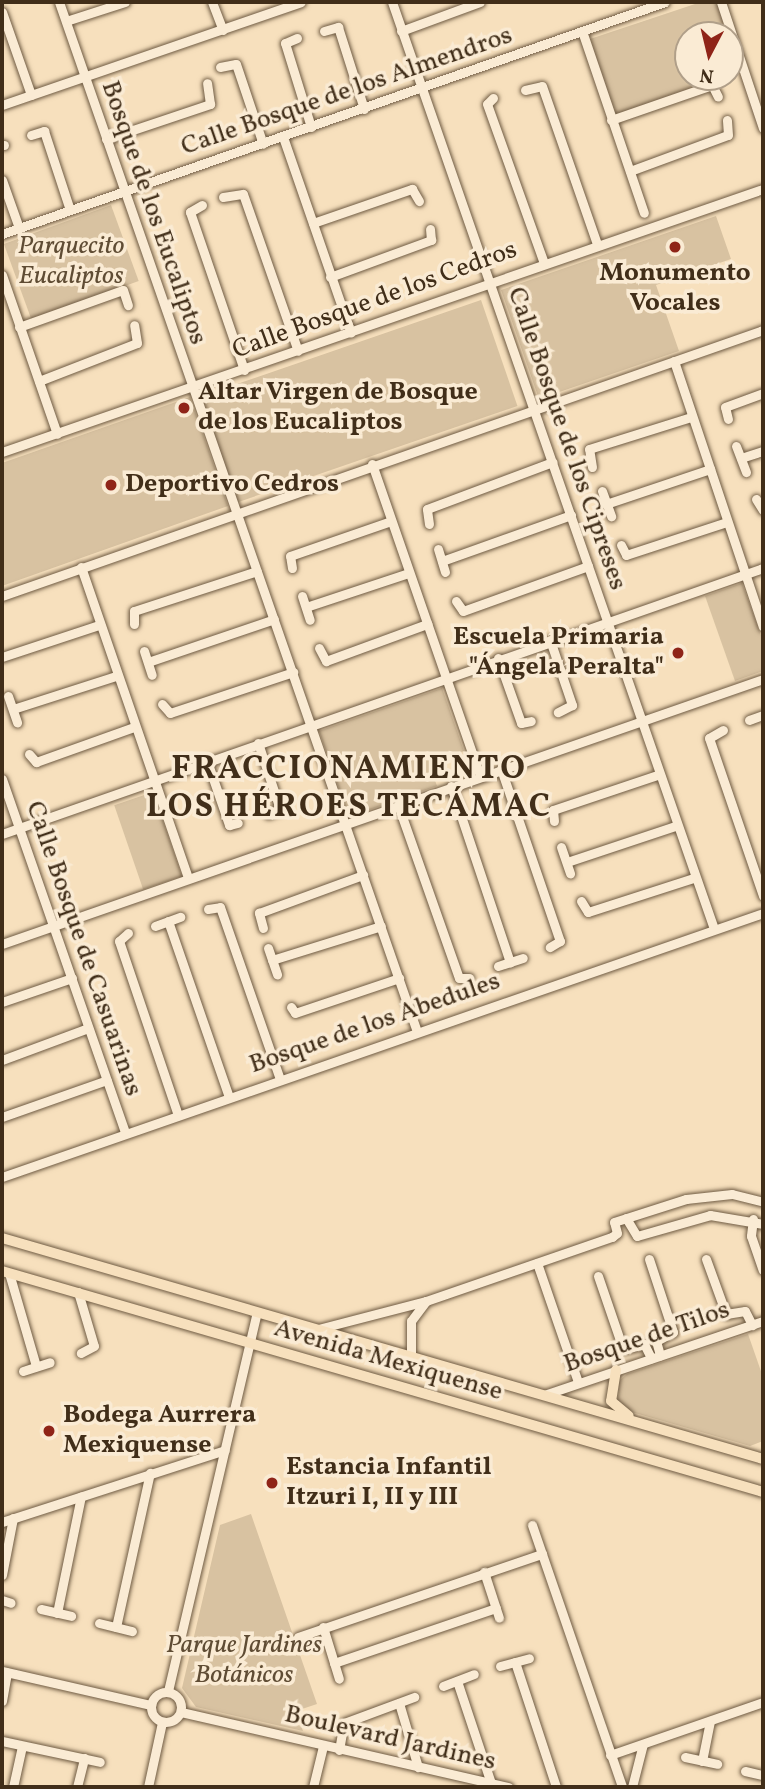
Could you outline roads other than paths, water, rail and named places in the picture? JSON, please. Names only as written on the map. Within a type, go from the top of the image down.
[{"type":"main road","name":"Avenida Mexiquense","points":[[2,1238],[763,1458]]},
{"type":"main road","name":"Avenida Mexiquense","points":[[6,1272],[763,1492]]},
{"type":"main road","points":[[616,1370],[611,1401],[648,1425]]},
{"type":"street","name":"Bosque de los Eucaliptos","points":[[59,2],[417,1032]]},
{"type":"street","points":[[66,21],[125,2]]},
{"type":"street","points":[[212,2],[223,30]]},
{"type":"street","points":[[269,2],[273,12]]},
{"type":"street","points":[[2,105],[301,2]]},
{"type":"street","name":"Calle Bosque de los Cipreses","points":[[392,2],[641,718],[657,775],[714,929]]},
{"type":"street","points":[[401,31],[480,2]]},
{"type":"street","name":"Calle Bosque de los Almendros","points":[[2,234],[665,2]]},
{"type":"street","points":[[721,2],[763,128]]},
{"type":"street","points":[[2,12],[31,95]]},
{"type":"street","points":[[324,31],[338,27],[364,109]]},
{"type":"street","points":[[582,31],[644,213]]},
{"type":"street","points":[[297,38],[285,43],[311,127]]},
{"type":"street","points":[[220,67],[236,64],[263,144]]},
{"type":"street","points":[[106,139],[210,104],[207,83]]},
{"type":"street","points":[[611,120],[712,85],[718,97]]},
{"type":"street","points":[[525,90],[542,86],[597,244]]},
{"type":"street","points":[[493,98],[487,104],[544,263]]},
{"type":"street","points":[[629,171],[724,138],[729,131],[727,120]]},
{"type":"street","points":[[32,135],[44,131],[71,210]]},
{"type":"street","points":[[283,137],[351,333]]},
{"type":"street","points":[[2,180],[19,228]]},
{"type":"street","points":[[313,223],[412,189],[419,201]]},
{"type":"street","name":"Calle Bosque de los Cedros","points":[[3,449],[192,389],[597,244],[763,189]]},
{"type":"street","points":[[223,197],[243,194],[298,351]]},
{"type":"street","points":[[202,205],[190,212],[244,370]]},
{"type":"street","points":[[330,277],[431,240],[429,229]]},
{"type":"street","points":[[2,275],[57,434]]},
{"type":"street","points":[[19,327],[123,290],[128,305]]},
{"type":"street","points":[[39,381],[137,343],[134,325]]},
{"type":"street","points":[[2,596],[372,464],[763,330]]},
{"type":"street","points":[[674,361],[763,628]]},
{"type":"street","points":[[729,419],[725,407],[763,393]]},
{"type":"street","points":[[592,467],[589,449],[691,417]]},
{"type":"street","points":[[736,446],[746,472]]},
{"type":"street","points":[[741,458],[763,451]]},
{"type":"street","points":[[429,524],[427,509],[553,462]]},
{"type":"street","points":[[372,464],[480,776]]},
{"type":"street","points":[[606,504],[710,469]]},
{"type":"street","points":[[602,491],[611,516]]},
{"type":"street","points":[[756,499],[763,510]]},
{"type":"street","points":[[442,561],[571,515]]},
{"type":"street","points":[[292,568],[290,556],[391,521]]},
{"type":"street","points":[[621,545],[626,555],[727,522]]},
{"type":"street","points":[[438,549],[445,572]]},
{"type":"street","points":[[456,601],[463,611],[588,566]]},
{"type":"street","points":[[81,567],[116,676],[188,877]]},
{"type":"street","points":[[2,834],[498,658],[763,568]]},
{"type":"street","points":[[134,624],[134,611],[257,571]]},
{"type":"street","points":[[306,607],[409,573]]},
{"type":"street","points":[[302,596],[310,620]]},
{"type":"street","points":[[148,662],[274,619]]},
{"type":"street","points":[[319,648],[326,661],[427,624]]},
{"type":"street","points":[[2,657],[99,625]]},
{"type":"street","points":[[550,640],[572,705],[558,712]]},
{"type":"street","points":[[144,651],[152,675]]},
{"type":"street","points":[[498,658],[521,723],[531,721]]},
{"type":"street","points":[[162,704],[170,713],[293,672]]},
{"type":"street","points":[[13,709],[116,676]]},
{"type":"street","points":[[2,944],[641,718],[763,679]]},
{"type":"street","points":[[8,696],[17,722]]},
{"type":"street","points":[[749,720],[762,718]]},
{"type":"street","points":[[29,754],[36,762],[134,727]]},
{"type":"street","points":[[723,730],[709,738],[763,896]]},
{"type":"street","points":[[258,743],[281,809],[268,814]]},
{"type":"street","points":[[206,761],[229,825],[238,823]]},
{"type":"street","points":[[501,769],[560,941],[550,947]]},
{"type":"street","points":[[554,821],[553,810],[657,775]]},
{"type":"street","name":"Calle Bosque de Casuarinas","points":[[2,779],[125,1133]]},
{"type":"street","points":[[451,786],[510,962]]},
{"type":"street","points":[[398,805],[459,978],[469,978]]},
{"type":"street","points":[[567,862],[675,826]]},
{"type":"street","points":[[561,847],[570,873]]},
{"type":"street","points":[[263,928],[259,913],[363,875]]},
{"type":"street","points":[[580,901],[588,912],[694,878]]},
{"type":"street","points":[[208,909],[220,906],[280,1079]]},
{"type":"street","name":"Bosque de los Abedules","points":[[2,1177],[763,913]]},
{"type":"street","points":[[155,926],[180,917]]},
{"type":"street","points":[[168,921],[229,1097]]},
{"type":"street","points":[[272,960],[381,926]]},
{"type":"street","points":[[128,933],[119,941],[178,1115]]},
{"type":"street","points":[[268,948],[277,974]]},
{"type":"street","points":[[498,967],[523,958]]},
{"type":"street","points":[[2,1002],[72,978]]},
{"type":"street","points":[[291,1007],[295,1013],[399,978]]},
{"type":"street","points":[[2,1060],[88,1028]]},
{"type":"street","points":[[2,1117],[107,1080]]},
{"type":"street","points":[[316,1330],[426,1301],[614,1237],[614,1222],[708,1194],[732,1194],[763,1202]]},
{"type":"street","points":[[626,1218],[637,1236],[710,1215],[753,1219],[763,1224]]},
{"type":"street","points":[[753,1219],[751,1236],[763,1270]]},
{"type":"street","points":[[649,1259],[673,1332],[656,1341],[655,1357]]},
{"type":"street","points":[[706,1259],[726,1314],[745,1311],[752,1325]]},
{"type":"street","points":[[537,1263],[578,1382]]},
{"type":"street","points":[[6,1272],[36,1366]]},
{"type":"street","points":[[598,1276],[623,1349],[644,1344],[655,1357]]},
{"type":"street","points":[[78,1292],[94,1346],[81,1353]]},
{"type":"street","points":[[411,1357],[411,1321],[426,1301]]},
{"type":"street","points":[[168,1692],[257,1313]]},
{"type":"street","name":"Bosque de Tilos","points":[[544,1395],[763,1321]]},
{"type":"street","points":[[23,1371],[50,1362]]},
{"type":"street","points":[[2,1522],[225,1450]]},
{"type":"street","points":[[116,1627],[150,1473]]},
{"type":"street","points":[[57,1613],[81,1496]]},
{"type":"street","points":[[2,1575],[13,1518]]},
{"type":"street","points":[[531,1525],[622,1787]]},
{"type":"street","points":[[298,1636],[542,1553]]},
{"type":"street","points":[[334,1663],[497,1613],[484,1572]]},
{"type":"street","points":[[41,1609],[71,1616]]},
{"type":"street","points":[[99,1623],[132,1631]]},
{"type":"street","points":[[323,1627],[339,1679]]},
{"type":"street","points":[[500,1666],[529,1658]]},
{"type":"street","points":[[515,1662],[556,1787]]},
{"type":"street","points":[[2,1701],[5,1672],[151,1705]]},
{"type":"street","points":[[443,1686],[474,1674]]},
{"type":"street","points":[[457,1681],[491,1783]]},
{"type":"street","points":[[168,1692],[178,1697],[181,1712],[173,1721],[162,1722],[152,1713],[151,1705],[158,1694],[168,1692]]},
{"type":"street","points":[[339,1749],[344,1723],[414,1697]]},
{"type":"street","points":[[610,1755],[763,1702]]},
{"type":"street","points":[[399,1703],[418,1767]]},
{"type":"street","name":"Boulevard Jardines","points":[[181,1712],[418,1767],[474,1784],[491,1783],[509,1787]]},
{"type":"street","points":[[702,1761],[710,1721]]},
{"type":"street","points":[[148,1787],[162,1722]]},
{"type":"street","points":[[2,1741],[100,1762]]},
{"type":"street","points":[[632,1787],[643,1744]]},
{"type":"street","points":[[13,1787],[22,1746]]},
{"type":"street","points":[[313,1787],[323,1746]]},
{"type":"street","points":[[685,1757],[717,1764]]},
{"type":"street","points":[[78,1787],[84,1758]]},
{"type":"street","points":[[745,1770],[763,1772]]},
{"type":"place","name":"Monumento Vocales","points":[[675,247]]},
{"type":"place","name":"Altar Virgen de Bosque de los Eucaliptos","points":[[184,408]]},
{"type":"place","name":"Deportivo Cedros","points":[[111,485]]},
{"type":"place","name":"Escuela Primaria \"Ángela Peralta\"","points":[[678,653]]},
{"type":"place","name":"Bodega Aurrera Mexiquense","points":[[49,1431]]},
{"type":"place","name":"Estancia Infantil Itzuri I, II y III","points":[[272,1483]]},
{"type":"district","name":"FRACCIONAMIENTO LOS HÉROES TECÁMAC","points":[[349,790]]},
{"type":"park label","name":"Parquecito Eucaliptos","points":[[71,262]]},
{"type":"park label","name":"Parque Jardines Botánicos","points":[[244,1661]]}]
